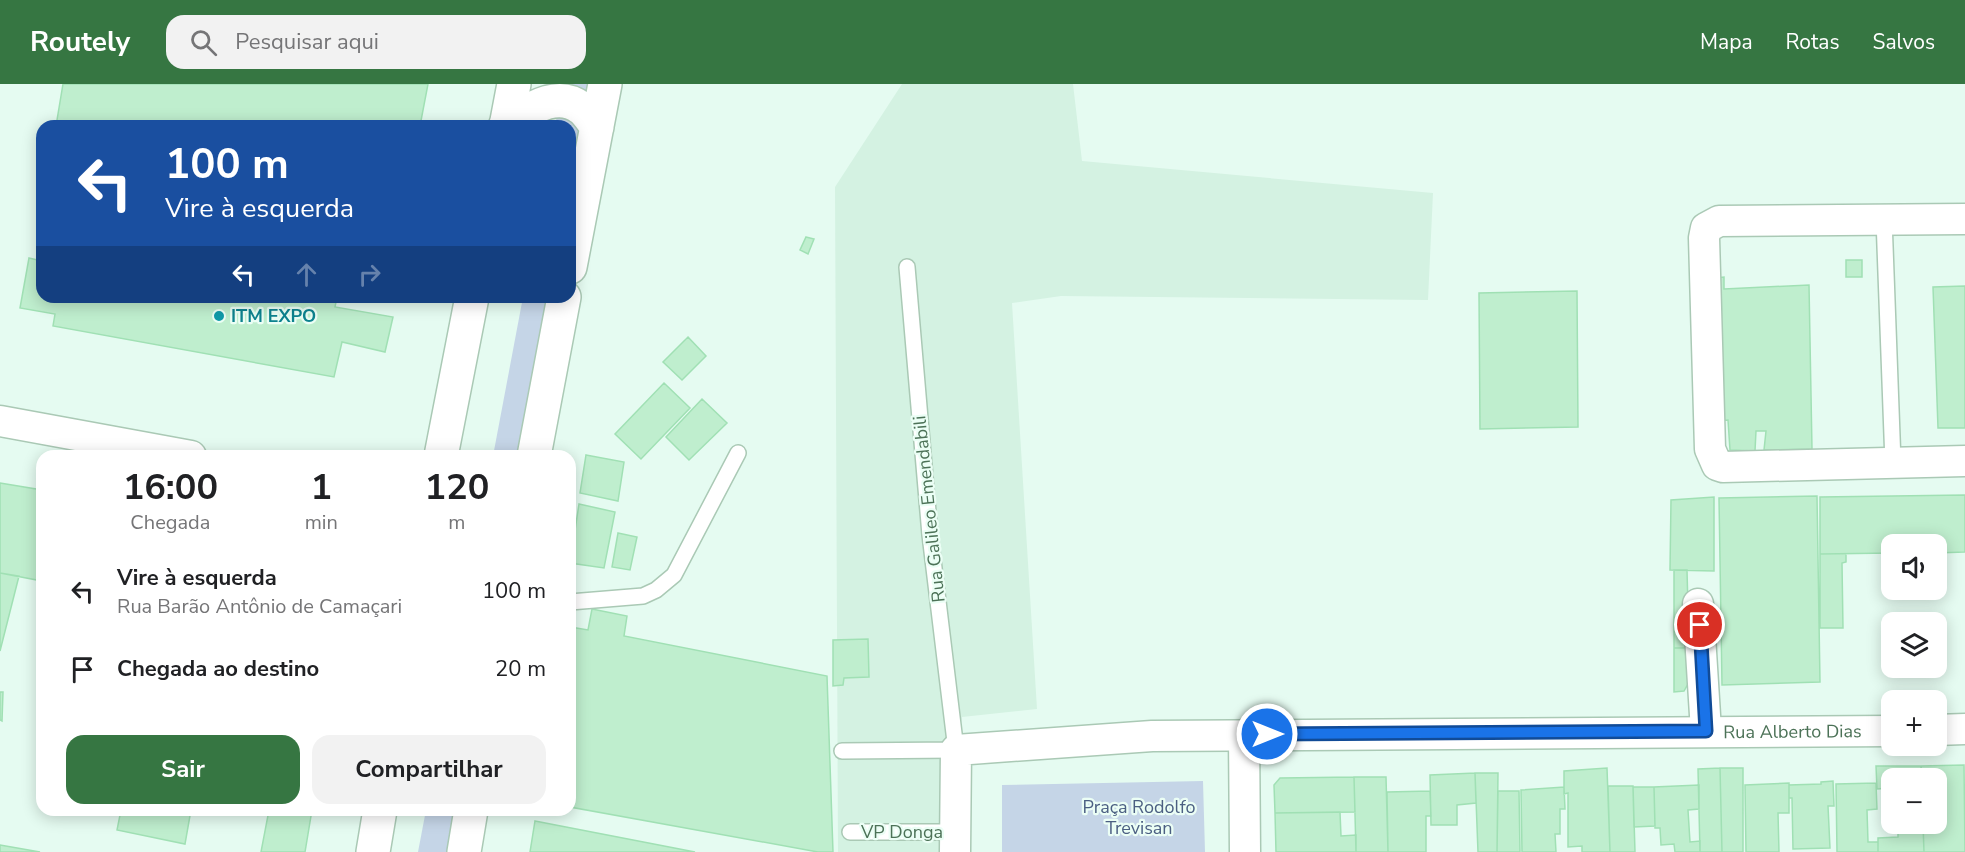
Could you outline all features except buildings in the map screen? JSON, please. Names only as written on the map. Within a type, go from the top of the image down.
[{"type":"street","points":[[507,120],[514,84]]},
{"type":"street","points":[[576,236],[605,84]]},
{"type":"street","points":[[514,120],[539,104],[562,100],[581,107],[597,127]]},
{"type":"street","points":[[1965,219],[1719,221],[1706,228],[1704,252],[1710,449],[1717,465],[1723,467],[1965,461]]},
{"type":"street","points":[[442,450],[471,303]]},
{"type":"street","points":[[535,450],[563,303]]},
{"type":"street","points":[[0,421],[158,450]]},
{"type":"street","points":[[1698,604],[1706,731]]},
{"type":"street","points":[[1947,730],[1965,729]]},
{"type":"street","name":"Rua Alberto Dias","points":[[956,750],[1152,736],[1881,731]]},
{"type":"street","points":[[1244,735],[1245,852]]},
{"type":"street","name":"Rua Galileo Emendabili","points":[[955,842],[956,750]]},
{"type":"street","points":[[372,852],[379,816]]},
{"type":"street","points":[[464,852],[470,816]]},
{"type":"lane","points":[[1884,219],[1893,463]]},
{"type":"lane","name":"Rua Galileo Emendabili","points":[[907,267],[930,535],[956,750]]},
{"type":"lane","points":[[576,602],[643,596],[656,590],[674,575],[738,453]]},
{"type":"lane","points":[[842,751],[956,750]]},
{"type":"lane","name":"VP Donga","points":[[850,832],[955,842]]},
{"type":"shaded area","points":[[902,84],[1073,84],[1082,161],[1433,193],[1428,300],[1061,296],[1012,303],[1037,709],[962,717],[947,820],[947,852],[838,852],[835,187]]},
{"type":"green space","points":[[563,84],[593,84],[576,178],[576,120],[556,120]]},
{"type":"green space","points":[[522,303],[553,303],[526,450],[494,450]]},
{"type":"green space","name":"Praça Rodolfo Trevisan","points":[[1203,781],[1205,852],[1002,852],[1002,785]]},
{"type":"green space","points":[[425,816],[458,816],[451,852],[418,852]]},
{"type":"place","name":"ITM EXPO","points":[[219,316]]},
{"type":"route","points":[[1267,734],[1706,731],[1700,625]]}]
